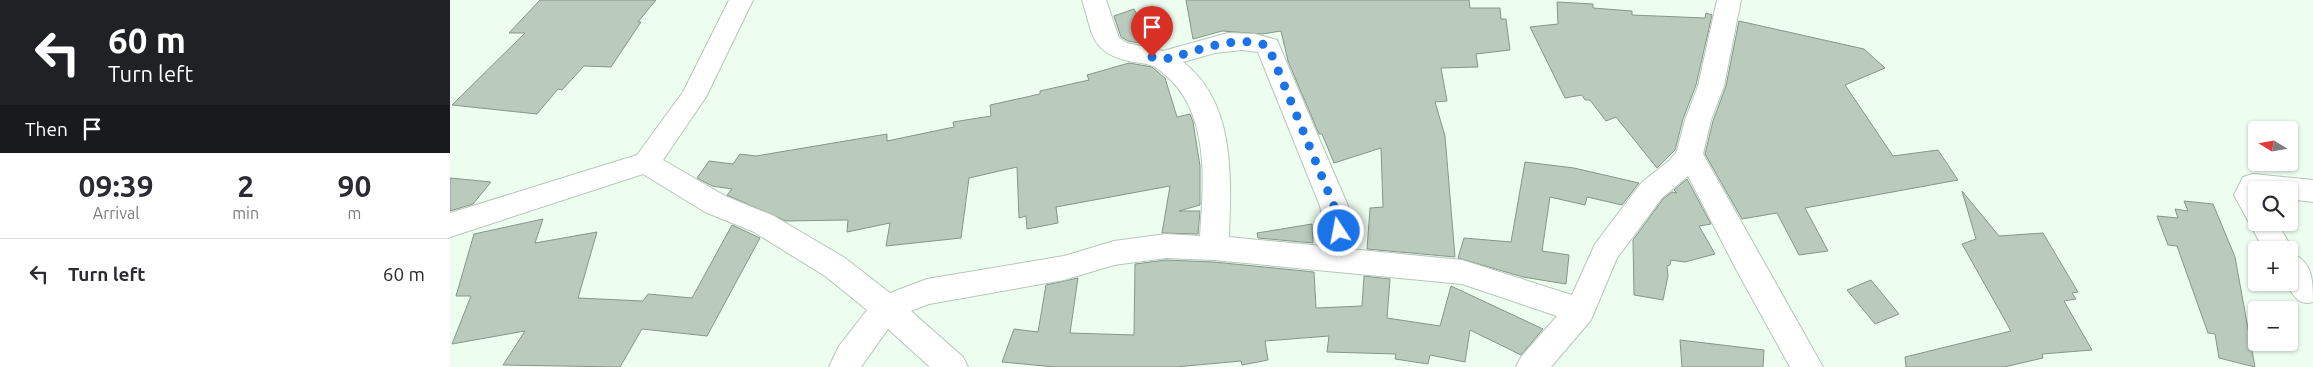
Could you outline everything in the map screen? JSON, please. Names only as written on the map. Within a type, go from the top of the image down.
[{"type":"street","points":[[450,225],[646,163],[693,97],[741,0]]},
{"type":"street","points":[[1094,0],[1110,44],[1117,48],[1162,60],[1188,81],[1206,108],[1218,167],[1214,248]]},
{"type":"street","points":[[1532,367],[1580,311],[1605,252],[1652,190],[1680,167],[1690,154],[1698,120],[1711,86],[1729,0]]},
{"type":"street","points":[[1162,60],[1220,44],[1244,41],[1268,46],[1334,206],[1339,231],[1334,259]]},
{"type":"street","points":[[1690,154],[1747,262],[1807,367]]},
{"type":"street","points":[[646,163],[715,204],[764,224],[835,267],[886,308],[952,367]]},
{"type":"street","points":[[2298,190],[2313,191]]},
{"type":"street","points":[[845,367],[850,356],[886,308],[927,292],[1064,268],[1114,253],[1166,246],[1214,248],[1462,272],[1580,311]]},
{"type":"street","points":[[2298,278],[2306,290]]},
{"type":"building","points":[[540,0],[656,0],[638,22],[641,22],[611,67],[584,66],[562,90],[558,89],[537,114],[452,105],[525,33],[509,33]]},
{"type":"building","points":[[1186,0],[1469,0],[1470,8],[1500,8],[1501,19],[1506,19],[1510,50],[1476,54],[1478,67],[1441,68],[1447,101],[1435,102],[1445,136],[1455,257],[1367,249],[1370,208],[1383,207],[1381,148],[1334,163],[1322,134],[1319,134],[1288,61],[1281,31],[1262,34],[1222,31],[1193,39]]},
{"type":"building","points":[[1557,2],[1593,4],[1593,8],[1632,11],[1632,15],[1705,18],[1706,13],[1712,15],[1696,85],[1683,119],[1675,150],[1657,168],[1616,117],[1606,121],[1590,100],[1585,100],[1582,95],[1565,98],[1530,27],[1558,24]]},
{"type":"building","points":[[1134,9],[1137,15],[1142,13],[1160,47],[1128,41],[1121,37],[1114,16]]},
{"type":"building","points":[[1739,21],[1864,49],[1885,68],[1845,85],[1893,156],[1938,150],[1958,180],[1805,208],[1828,251],[1799,255],[1777,213],[1742,219],[1705,154],[1713,121],[1726,86]]},
{"type":"building","points":[[1129,63],[1152,67],[1165,78],[1177,117],[1190,114],[1200,166],[1200,205],[1179,211],[1200,211],[1198,234],[1162,233],[1170,186],[1056,207],[1058,223],[1027,229],[1026,216],[1019,218],[1017,167],[969,178],[961,238],[886,246],[890,223],[847,232],[848,220],[786,221],[727,195],[732,189],[712,186],[697,178],[709,161],[733,164],[740,154],[756,156],[887,134],[887,141],[954,127],[953,122],[991,116],[990,105],[1040,94],[1040,91],[1089,80],[1087,75]]},
{"type":"building","points":[[1525,162],[1574,168],[1639,183],[1622,205],[1587,197],[1585,205],[1550,197],[1542,251],[1569,255],[1566,284],[1523,277],[1458,258],[1464,238],[1511,242]]},
{"type":"building","points":[[450,178],[491,182],[473,204],[450,211]]},
{"type":"building","points":[[1687,179],[1711,224],[1699,226],[1715,254],[1685,262],[1671,260],[1670,265],[1667,266],[1668,276],[1663,300],[1634,295],[1633,240],[1663,199],[1672,192],[1677,193],[1674,190]]},
{"type":"building","points":[[1962,191],[1999,236],[2043,233],[2078,292],[2072,293],[2076,299],[2064,301],[2092,350],[2042,354],[2043,358],[2004,367],[1906,367],[1905,357],[2011,331],[1962,244],[1976,239]]},
{"type":"building","points":[[2184,201],[2213,204],[2235,257],[2248,328],[2248,351],[2252,351],[2255,367],[2219,358],[2215,334],[2208,333],[2177,246],[2168,245],[2157,216],[2178,218],[2175,209],[2188,211]]},
{"type":"building","points":[[543,219],[535,243],[597,232],[578,298],[643,301],[648,294],[692,298],[732,225],[760,238],[707,336],[642,329],[620,367],[503,365],[525,331],[452,344],[471,296],[456,296],[474,234]]},
{"type":"building","points":[[1312,224],[1313,243],[1258,238],[1257,233]]},
{"type":"building","points":[[1166,260],[1214,262],[1314,272],[1316,308],[1362,306],[1364,276],[1390,279],[1387,318],[1440,326],[1451,286],[1543,329],[1521,355],[1470,330],[1465,362],[1430,355],[1428,364],[1395,359],[1396,354],[1327,352],[1329,336],[1265,341],[1268,360],[1242,365],[1241,361],[1175,367],[1055,367],[1002,362],[1014,329],[1038,332],[1046,285],[1078,278],[1070,333],[1134,335],[1135,264]]},
{"type":"building","points":[[1871,280],[1899,314],[1875,324],[1847,290]]},
{"type":"building","points":[[1680,340],[1764,350],[1763,367],[1682,367]]},
{"type":"route","points":[[1152,57],[1162,60],[1212,45],[1244,41],[1258,42],[1268,46],[1334,206],[1339,231]]}]
